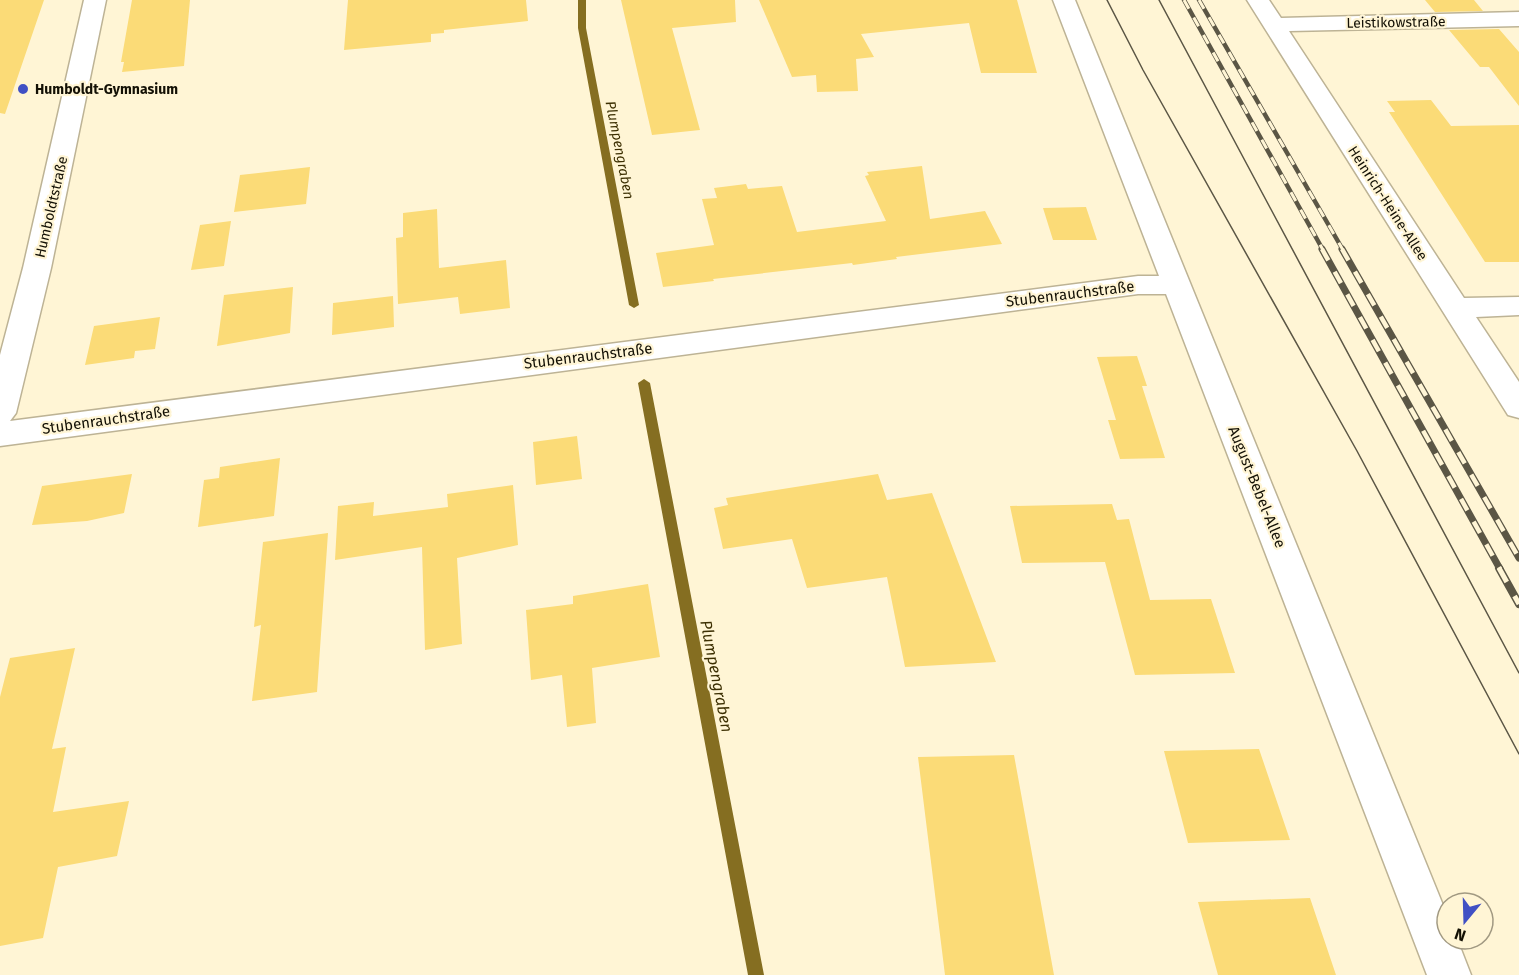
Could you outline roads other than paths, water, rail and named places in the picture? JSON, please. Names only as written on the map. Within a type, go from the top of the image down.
[{"type":"street","name":"Humboldtstraße","points":[[0,413],[31,295],[95,0]]},
{"type":"street","name":"August-Bebel-Allee","points":[[1064,0],[1449,975]]},
{"type":"street","name":"Heinrich-Heine-Allee","points":[[1258,0],[1519,407]]},
{"type":"street","name":"Leistikowstraße","points":[[1274,25],[1519,19]]},
{"type":"street","name":"Stubenrauchstraße","points":[[0,434],[1114,288],[1176,285]]},
{"type":"street","points":[[1455,308],[1519,306]]},
{"type":"waterway","name":"Plumpengraben","points":[[582,0],[582,28],[634,305]]},
{"type":"waterway","name":"Plumpengraben","points":[[644,383],[756,975]]},
{"type":"tram line","points":[[1107,0],[1143,70],[1357,451],[1519,754]]},
{"type":"tram line","points":[[1159,0],[1519,673]]},
{"type":"railway","points":[[1184,0],[1323,250]]},
{"type":"railway","points":[[1199,0],[1343,250]]},
{"type":"railway","points":[[1322,249],[1500,569]]},
{"type":"railway","points":[[1342,249],[1519,558]]},
{"type":"railway","points":[[1499,568],[1519,604]]},
{"type":"place","name":"Humboldt-Gymnasium","points":[[23,89]]}]
